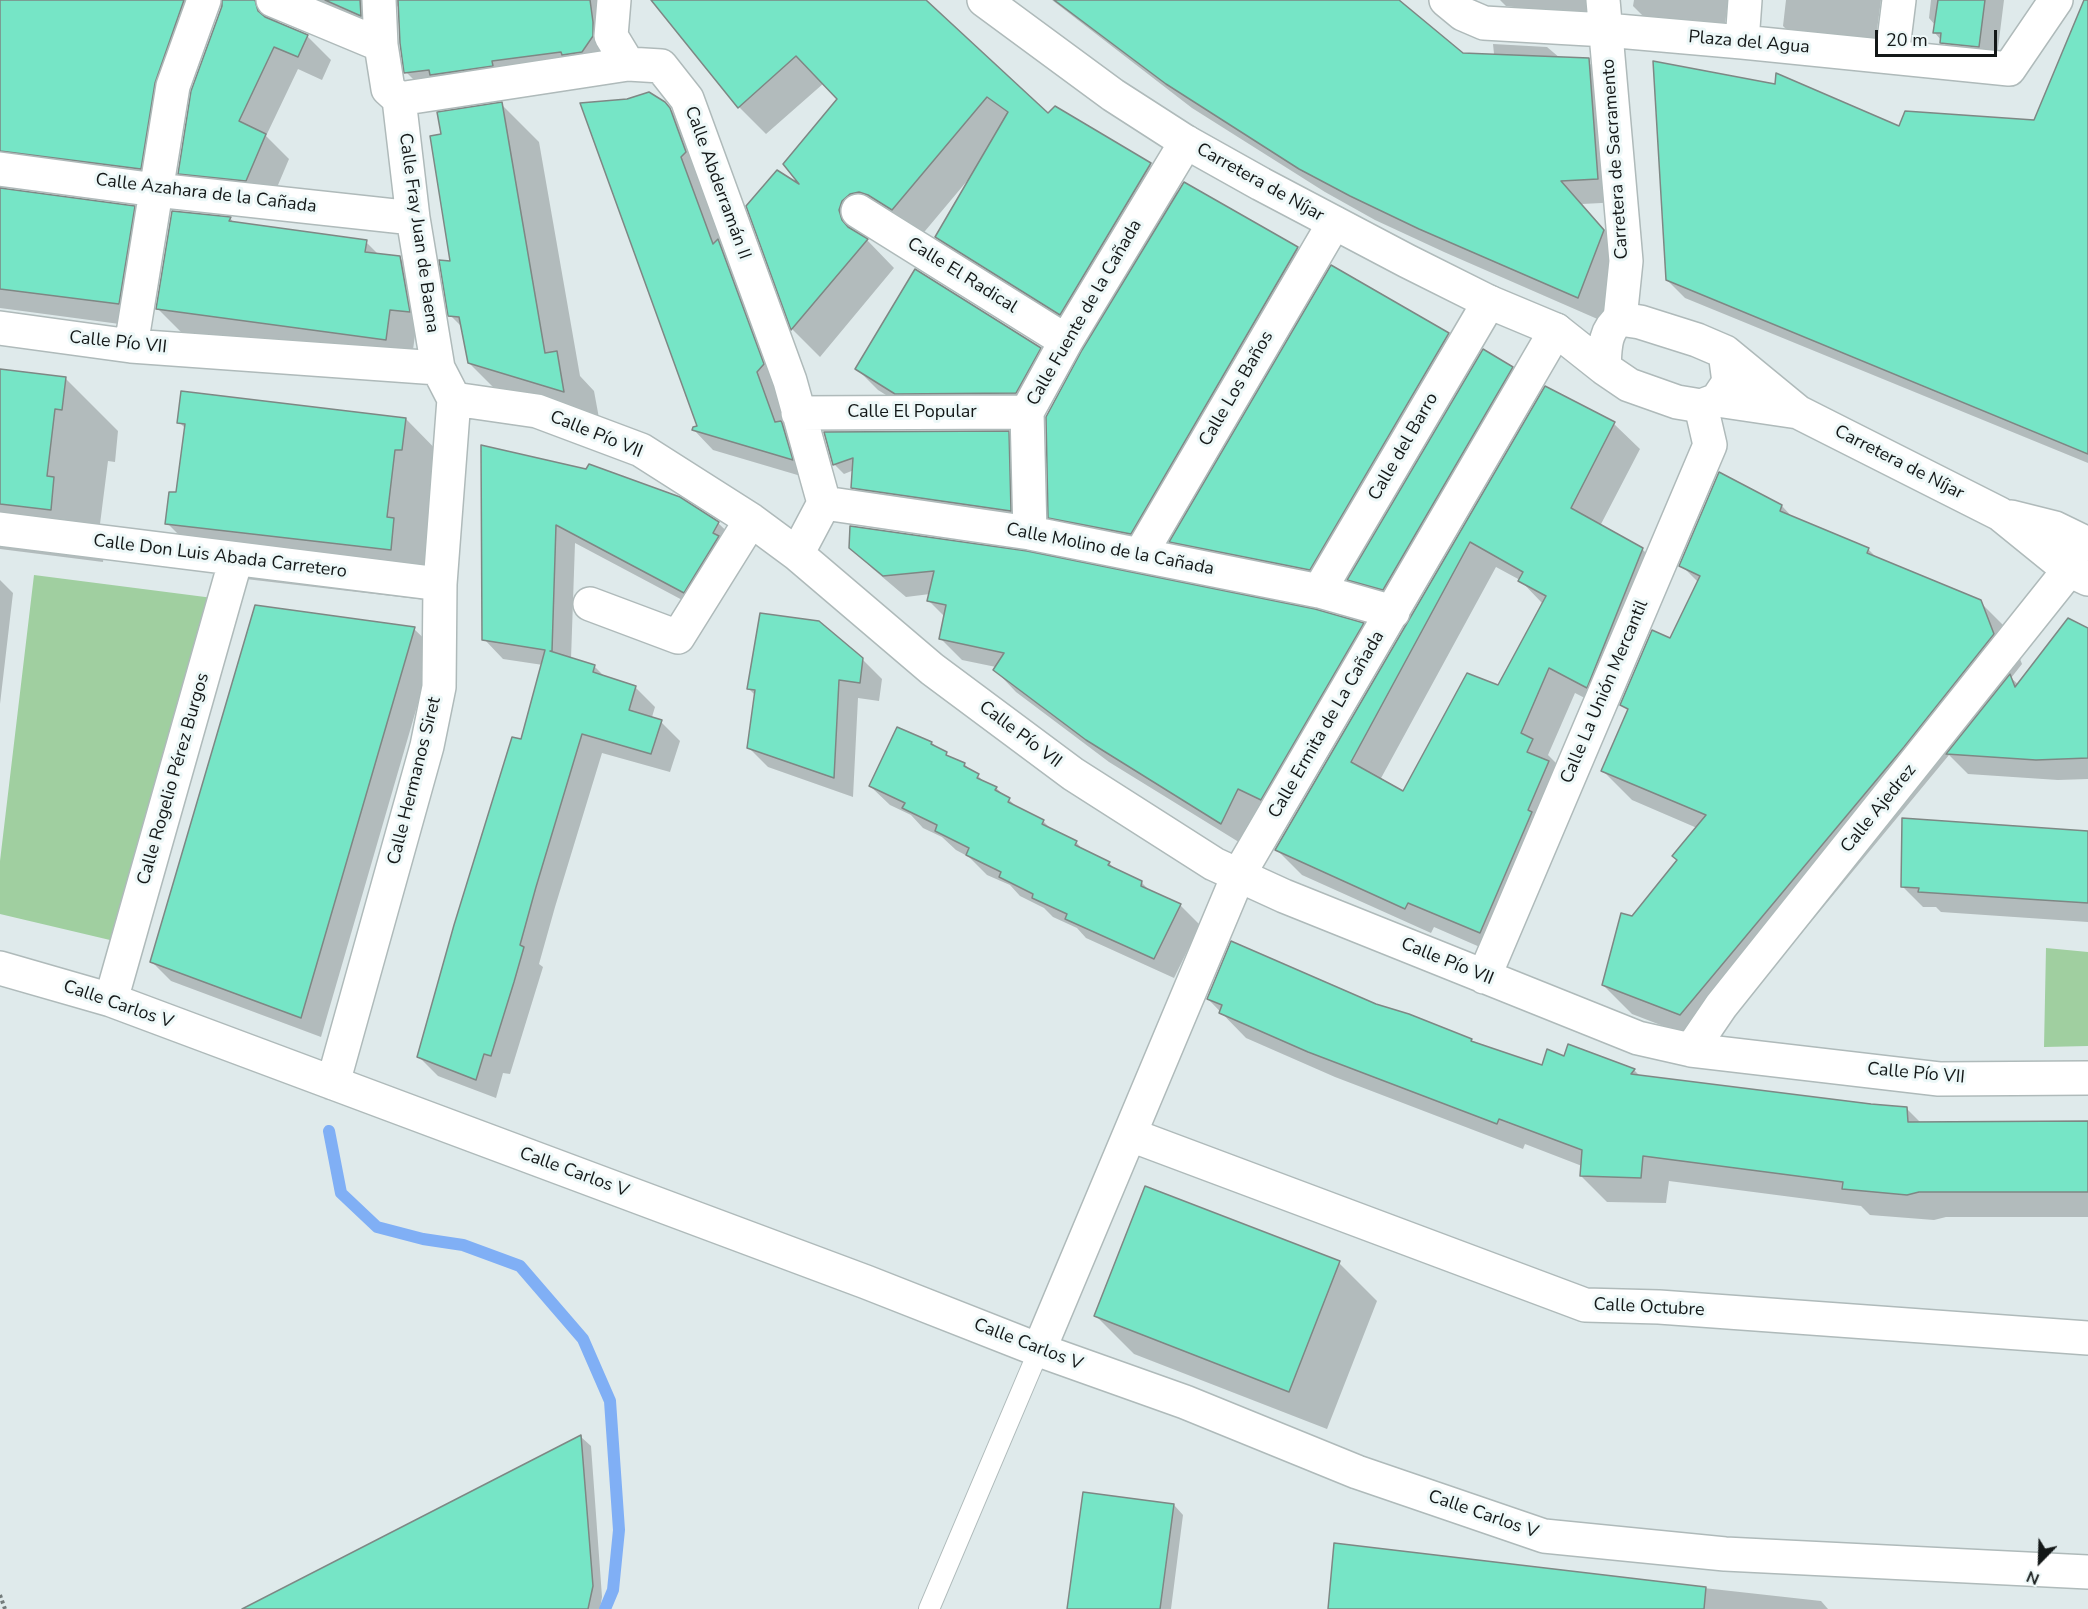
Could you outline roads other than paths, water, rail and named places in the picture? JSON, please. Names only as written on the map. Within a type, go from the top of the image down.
[{"type":"street","points":[[131,346],[173,86],[204,0]]},
{"type":"street","points":[[273,0],[381,45]]},
{"type":"street","points":[[379,0],[381,45],[388,89],[399,99]]},
{"type":"street","points":[[614,0],[611,36],[628,64]]},
{"type":"street","name":"Carretera de Níjar","points":[[984,0],[1113,95],[1186,142],[1334,224],[1489,302],[1556,330],[1604,368],[1629,384],[1677,402],[1797,412]]},
{"type":"street","name":"Plaza del Agua","points":[[1446,0],[1463,14],[1484,23],[1605,15],[1742,42],[2008,69],[2055,0]]},
{"type":"street","points":[[1742,42],[1745,0]]},
{"type":"street","points":[[1892,56],[1899,0]]},
{"type":"street","name":"Carretera de Sacramento","points":[[1604,368],[1605,340],[1617,322],[1626,261],[1605,15]]},
{"type":"street","name":"Calle Abderramán II","points":[[399,99],[628,64],[662,66],[687,99],[790,381],[824,503]]},
{"type":"street","name":"Calle Fray Juan de Baena","points":[[399,99],[413,218],[438,368]]},
{"type":"street","name":"Calle Fuente de la Cañada","points":[[1030,533],[1027,412],[1066,341],[1186,142]]},
{"type":"street","name":"Calle Azahara de la Cañada","points":[[0,169],[156,190],[413,218]]},
{"type":"street","name":"Calle El Radical","points":[[858,211],[1066,341]]},
{"type":"street","name":"Calle Los Baños","points":[[1140,555],[1334,224]]},
{"type":"street","name":"Calle del Barro","points":[[1319,591],[1489,302]]},
{"type":"street","name":"Carretera de Níjar","points":[[1556,330],[1617,322],[1640,322],[1697,340],[1725,352],[1797,412],[2000,514],[2079,575]]},
{"type":"street","name":"Calle Pío VII","points":[[0,328],[131,346],[438,368]]},
{"type":"street","name":"Calle Ermita de La Cañada","points":[[1039,1350],[1239,876],[1556,330]]},
{"type":"street","points":[[1709,403],[1729,382],[1725,352]]},
{"type":"street","points":[[438,368],[454,399]]},
{"type":"street","name":"Calle Pío VII","points":[[454,399],[537,411],[641,450],[751,520],[797,554],[932,669],[1073,774],[1214,864],[1239,876],[1638,1038],[1691,1050],[1939,1079],[2088,1078]]},
{"type":"street","name":"Calle Hermanos Siret","points":[[333,1083],[427,746],[439,687],[440,584],[454,399]]},
{"type":"street","name":"Calle La Unión Mercantil","points":[[1484,977],[1710,445],[1709,403]]},
{"type":"street","name":"Calle El Popular","points":[[798,413],[1027,412]]},
{"type":"street","points":[[797,554],[824,503]]},
{"type":"street","name":"Calle Molino de la Cañada","points":[[824,503],[1030,533],[1319,591],[1393,612]]},
{"type":"street","name":"Carretera de Níjar","points":[[2000,514],[2055,528],[2088,543]]},
{"type":"street","points":[[591,604],[678,637],[751,520]]},
{"type":"street","name":"Calle Don Luis Abada Carretero","points":[[0,529],[440,584]]},
{"type":"street","name":"Calle Rogelio Pérez Burgos","points":[[111,1000],[236,559]]},
{"type":"street","name":"Calle Ajedrez","points":[[1691,1050],[1721,1006],[2079,575]]},
{"type":"street","name":"Calle Carlos V","points":[[0,968],[111,1000],[866,1282],[1039,1350],[1185,1402],[1357,1472],[1544,1536],[1725,1554],[2088,1572]]},
{"type":"street","name":"Calle Octubre","points":[[1131,1135],[1585,1305],[1659,1307],[2088,1338]]},
{"type":"lane","points":[[929,1609],[1039,1350]]},
{"type":"waterway","points":[[329,1131],[341,1193],[377,1227],[423,1239],[463,1245],[520,1266],[583,1339],[610,1401],[619,1530],[613,1590],[605,1609]]}]
